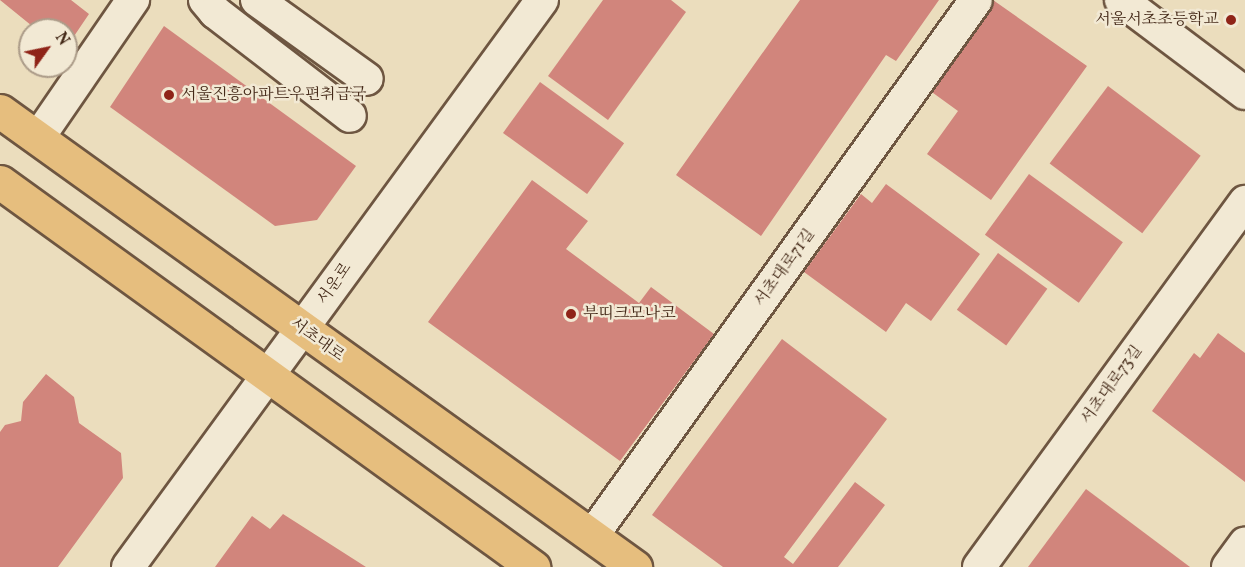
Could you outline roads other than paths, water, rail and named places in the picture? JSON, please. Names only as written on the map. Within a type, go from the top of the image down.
[{"type":"main road","name":"서초대로","points":[[0,111],[635,567]]},
{"type":"main road","points":[[0,182],[533,567]]},
{"type":"street","points":[[38,138],[133,0]]},
{"type":"street","points":[[205,0],[215,12],[350,116]]},
{"type":"street","points":[[257,0],[367,79]]},
{"type":"street","name":"서운로","points":[[128,567],[542,0]]},
{"type":"street","name":"서초대로71길","points":[[592,536],[976,0]]},
{"type":"street","points":[[1121,0],[1245,93]]},
{"type":"street","name":"서초대로73길","points":[[979,567],[1245,202]]},
{"type":"street","points":[[1228,567],[1245,544]]},
{"type":"place","name":"서울서초초등학교","points":[[1231,20]]},
{"type":"place","name":"서울진흥아파트우편취급국","points":[[169,95]]},
{"type":"place","name":"부띠크모나코","points":[[571,314]]}]
